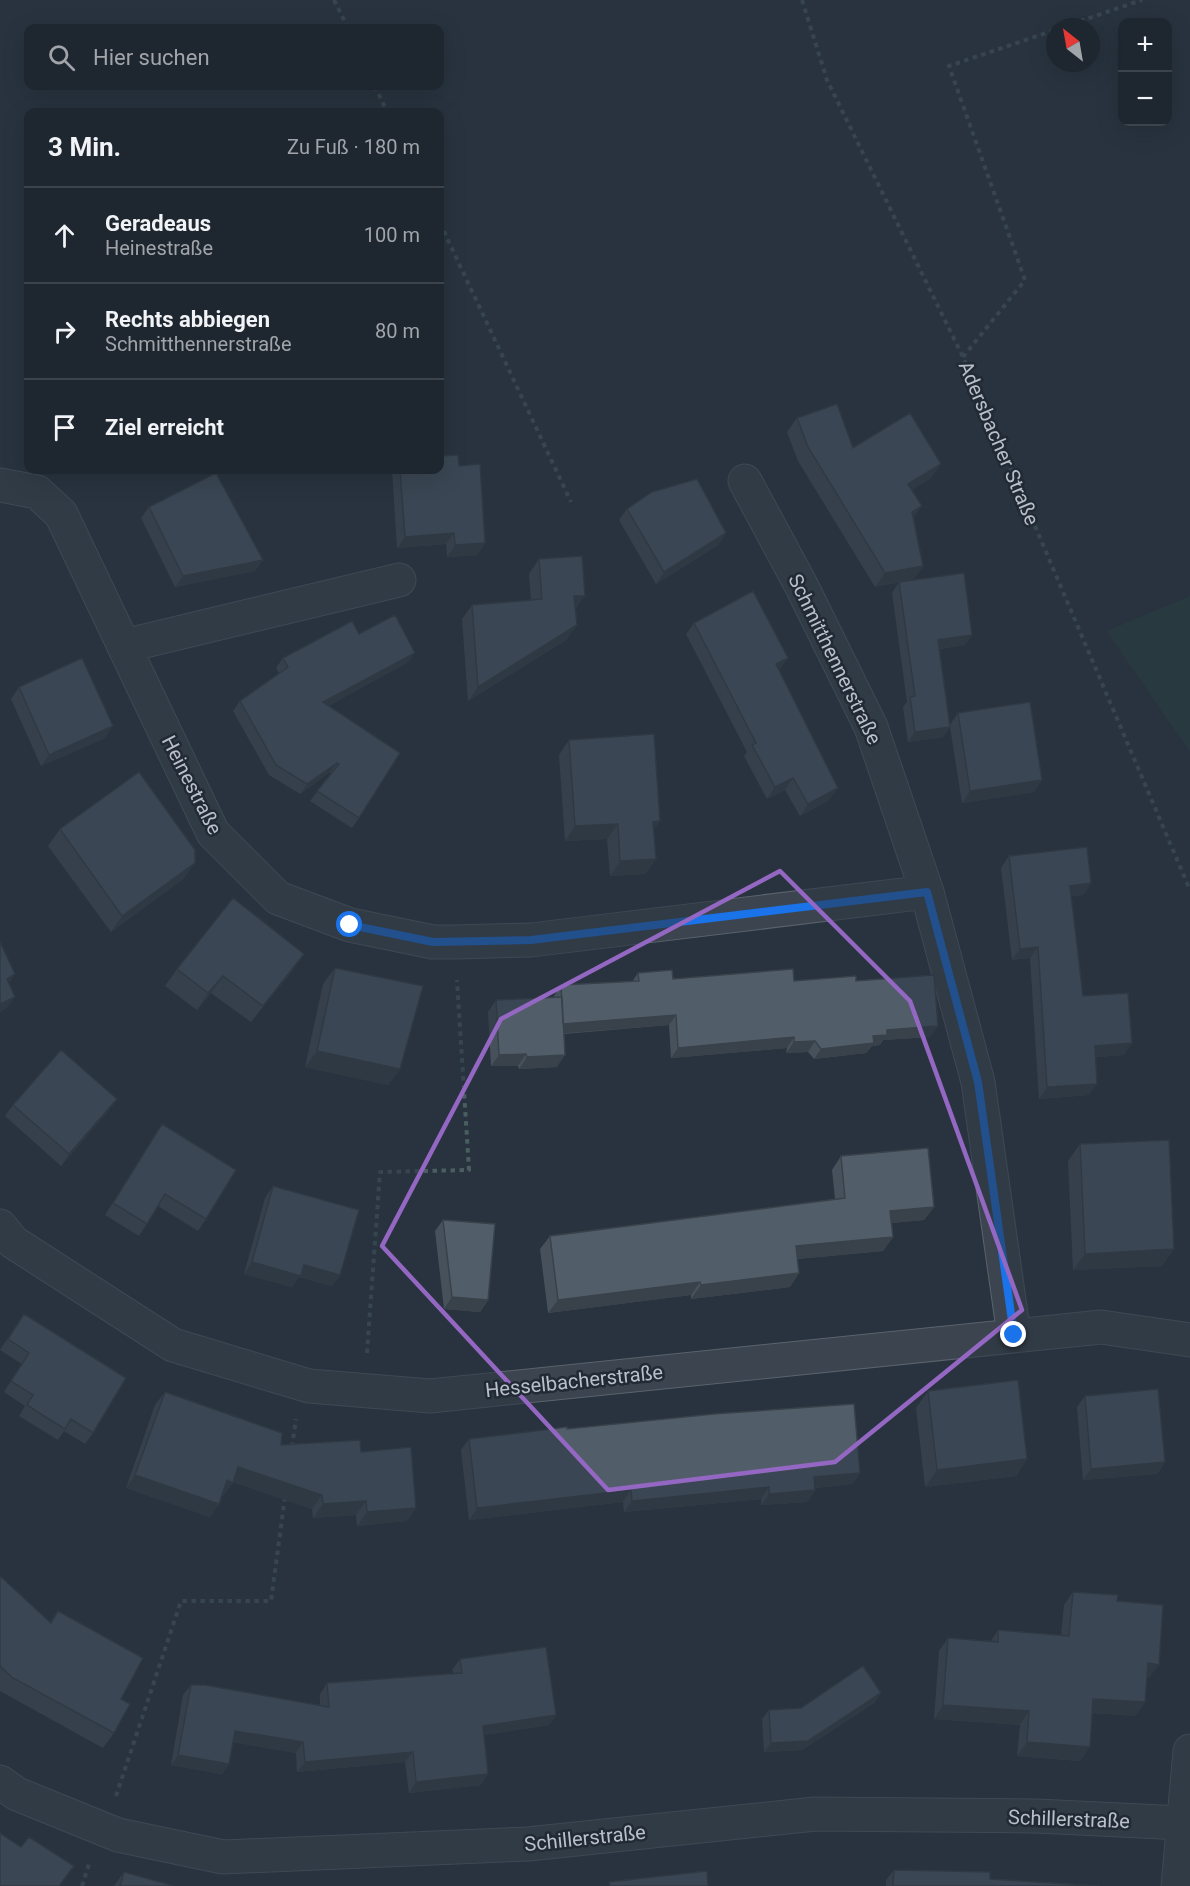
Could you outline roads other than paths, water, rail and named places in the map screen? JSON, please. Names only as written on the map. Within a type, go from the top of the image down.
[{"type":"street","name":"Schmitthennerstraße","points":[[745,481],[802,587],[871,727],[927,892],[978,1082],[1014,1335]]},
{"type":"street","name":"Heinestraße","points":[[0,485],[37,492],[61,514],[213,833],[278,898],[350,925],[433,942],[531,940],[927,892]]},
{"type":"street","points":[[124,646],[399,580]]},
{"type":"street","name":"Hesselbacherstraße","points":[[0,1226],[13,1242],[173,1345],[309,1386],[430,1396],[1101,1327],[1190,1340]]},
{"type":"street","points":[[1178,1886],[1190,1751]]},
{"type":"street","name":"Schillerstraße","points":[[0,1782],[17,1794],[118,1835],[223,1857],[528,1844],[814,1814],[1036,1816],[1183,1823]]}]
